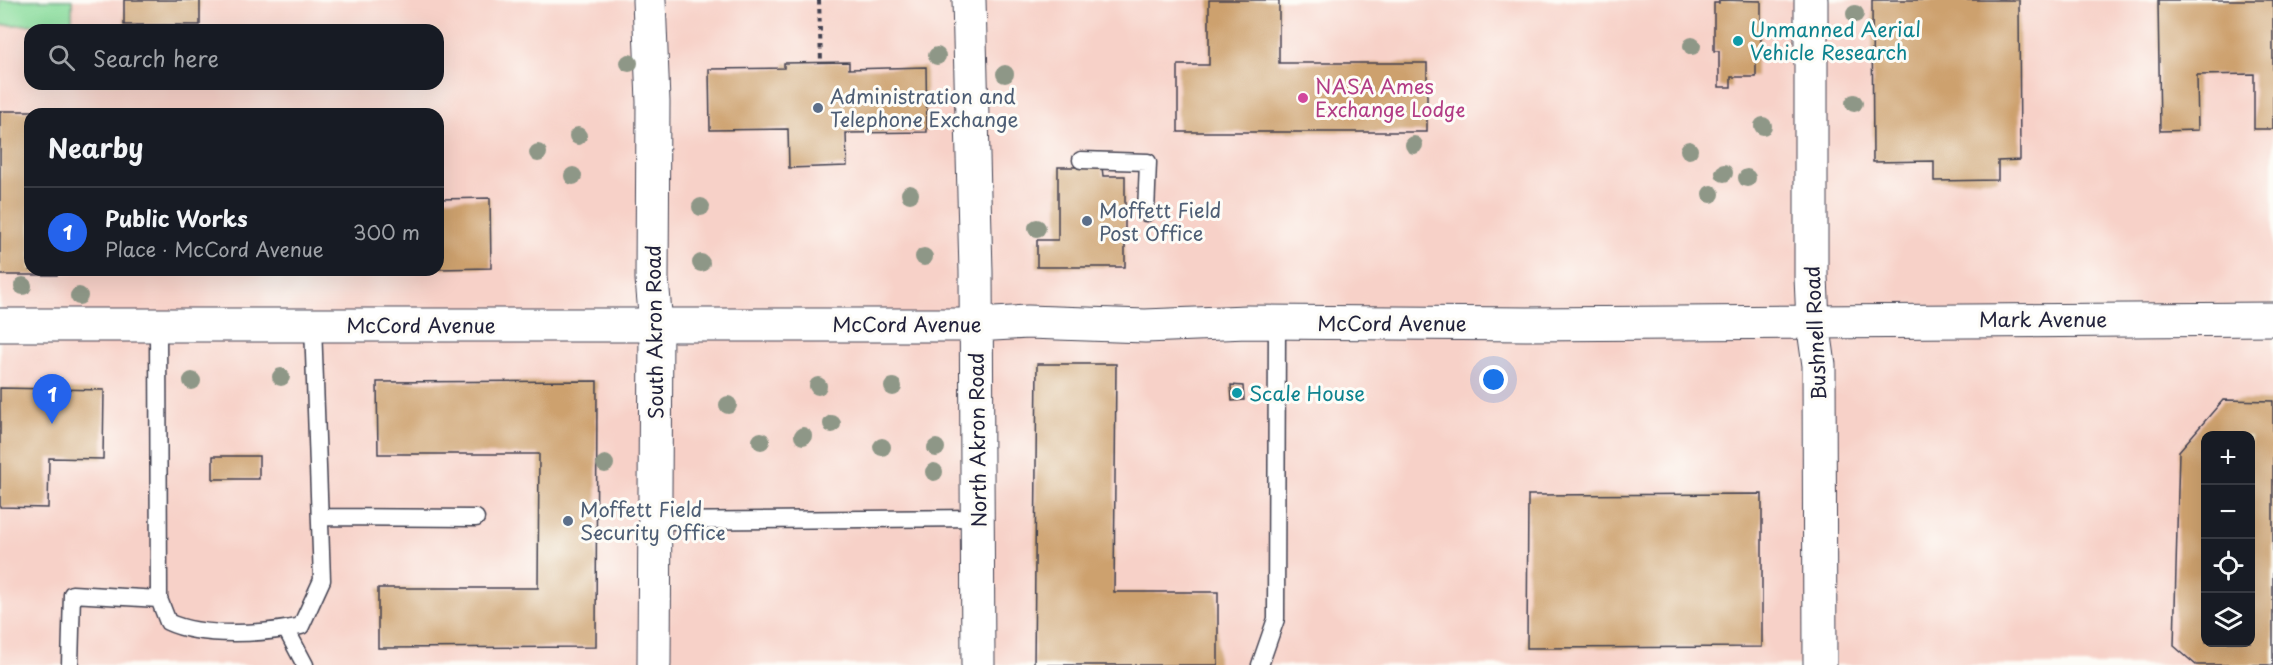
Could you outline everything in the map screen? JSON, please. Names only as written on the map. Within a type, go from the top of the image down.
[{"type":"street","name":"South Akron Road","points":[[649,0],[653,113],[652,279],[656,325],[654,665]]},
{"type":"street","name":"North Akron Road","points":[[969,0],[975,170],[978,665]]},
{"type":"street","name":"Bushnell Road","points":[[1811,0],[1813,322],[1819,365],[1820,665]]},
{"type":"street","name":"Mark Avenue","points":[[1813,322],[2273,319]]},
{"type":"street","name":"McCord Avenue","points":[[0,325],[976,325],[1028,322],[1145,326],[1277,322],[1813,322]]},
{"type":"lane","points":[[1081,160],[1148,162],[1146,213]]},
{"type":"lane","points":[[1260,665],[1276,619],[1277,322]]},
{"type":"lane","points":[[158,325],[159,599],[168,622],[184,629],[275,632],[301,626],[322,580],[313,325]]},
{"type":"lane","points":[[320,517],[476,518]]},
{"type":"lane","points":[[655,521],[978,518]]},
{"type":"lane","points":[[70,665],[72,594],[159,599]]},
{"type":"lane","points":[[286,629],[305,665]]},
{"type":"path","points":[[819,0],[821,62]]},
{"type":"shaded area","points":[[0,0],[2273,0],[2273,665],[0,665]]},
{"type":"green space","points":[[0,0],[72,0],[72,24],[0,25]]},
{"type":"building","points":[[124,0],[200,0],[200,24],[124,24]]},
{"type":"building","name":"NASA Ames Exchange Lodge","points":[[1209,0],[1279,0],[1279,63],[1427,63],[1427,132],[1178,132],[1178,65],[1209,65]]},
{"type":"building","name":"Unmanned Aerial Vehicle Research","points":[[1719,0],[1761,1],[1761,50],[1756,50],[1756,77],[1731,77],[1731,87],[1719,87],[1719,51],[1714,51],[1714,3],[1719,3]]},
{"type":"building","points":[[1872,0],[2019,0],[2020,160],[1998,161],[1998,180],[1934,181],[1934,161],[1873,162]]},
{"type":"building","points":[[2158,0],[2273,0],[2273,129],[2254,129],[2254,74],[2197,75],[2198,130],[2160,131]]},
{"type":"building","name":"Administration and Telephone Exchange","points":[[849,62],[849,69],[926,67],[927,132],[846,133],[847,166],[789,168],[788,129],[710,130],[709,69],[784,68],[784,63]]},
{"type":"building","points":[[0,111],[24,111],[24,275],[0,275]]},
{"type":"building","points":[[1058,167],[1102,167],[1103,176],[1125,176],[1125,267],[1037,267],[1037,240],[1058,240]]},
{"type":"building","points":[[490,198],[491,268],[444,269],[444,199]]},
{"type":"building","points":[[1037,364],[1116,364],[1114,592],[1218,592],[1218,665],[1034,665]]},
{"type":"building","name":"Moffett Field Security Office","points":[[597,381],[596,647],[378,648],[378,588],[538,588],[539,454],[378,454],[377,382]]},
{"type":"building","name":"Scale House","points":[[1231,385],[1243,386],[1244,400],[1232,401]]},
{"type":"building","points":[[0,388],[104,390],[103,459],[49,458],[48,508],[0,507]]},
{"type":"building","points":[[2223,400],[2273,401],[2273,665],[2196,665],[2174,646],[2179,451]]},
{"type":"building","points":[[213,456],[259,456],[259,479],[213,479]]},
{"type":"building","points":[[1762,494],[1762,647],[1527,648],[1528,495]]},
{"type":"place","name":"Unmanned Aerial Vehicle Research","points":[[1738,41]]},
{"type":"place","name":"NASA Ames Exchange Lodge","points":[[1303,98]]},
{"type":"place","name":"Administration and Telephone Exchange","points":[[818,108]]},
{"type":"place","name":"Moffett Field Post Office","points":[[1087,221]]},
{"type":"place","name":"Scale House","points":[[1237,393]]},
{"type":"place","name":"Public Works","points":[[52,424]]},
{"type":"place","name":"Moffett Field Security Office","points":[[568,521]]}]
